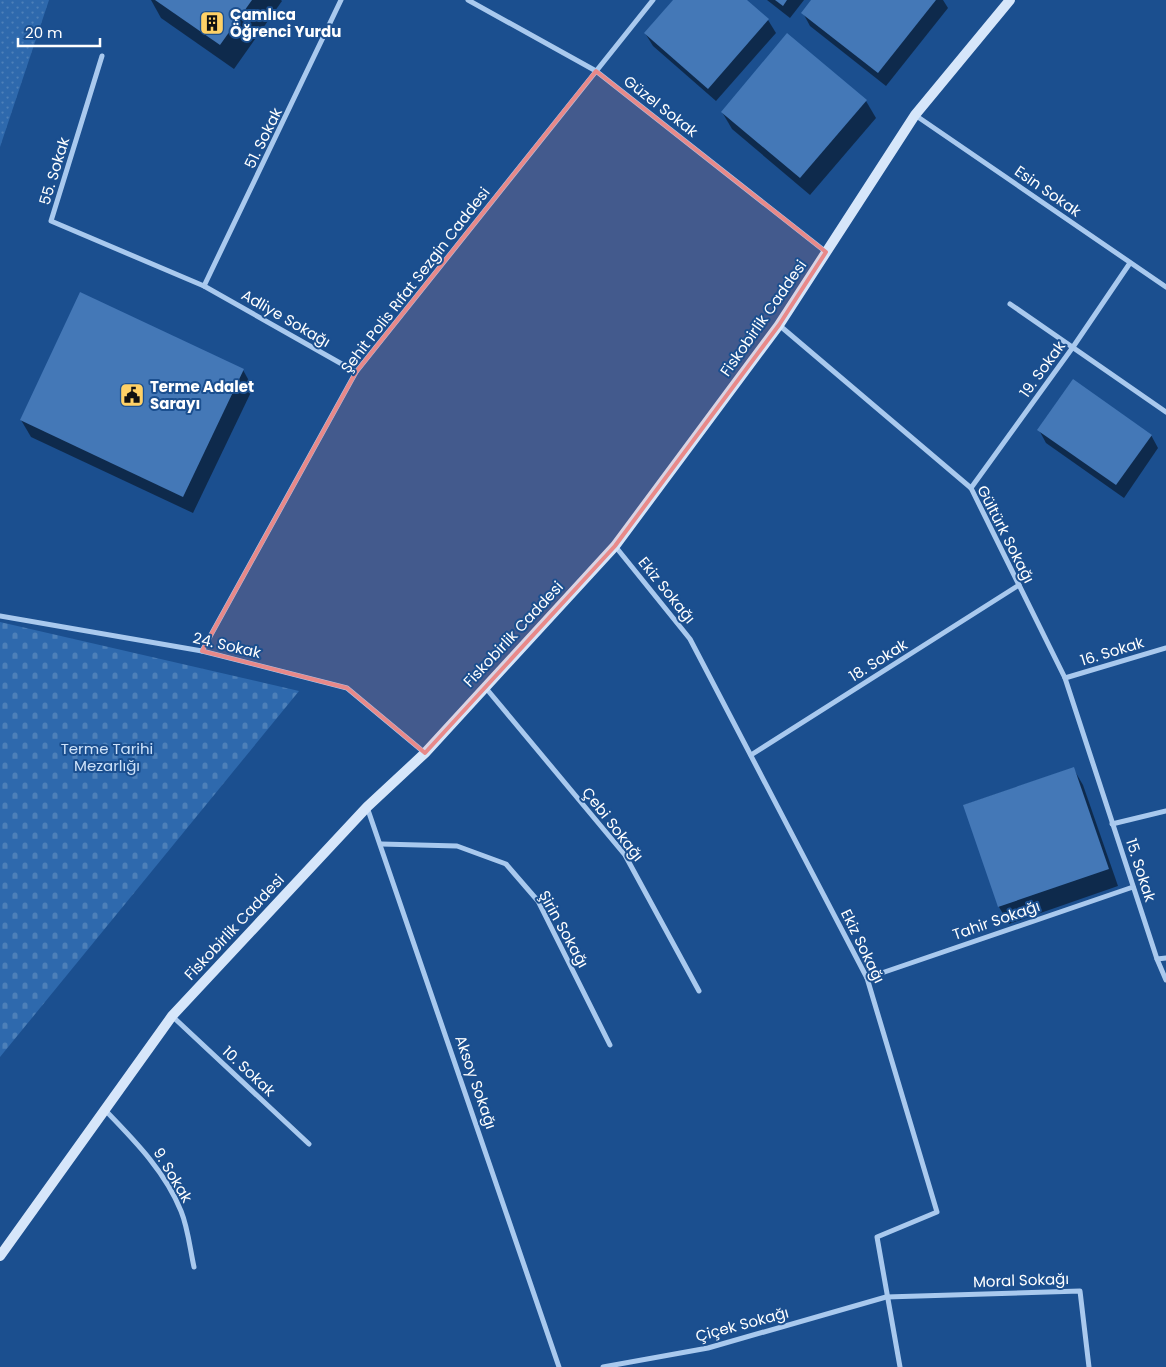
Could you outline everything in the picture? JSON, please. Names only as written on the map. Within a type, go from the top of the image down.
[{"type":"main road","name":"Fiskobirlik Caddesi","points":[[0,1256],[172,1016],[366,806],[425,753],[484,686],[615,546],[779,325],[916,115],[1010,0]]},
{"type":"street","name":"51. Sokak","points":[[204,286],[342,0]]},
{"type":"street","name":"Güzel Sokak","points":[[468,0],[596,71],[826,252]]},
{"type":"street","name":"Şehit Polis Rıfat Sezgin Caddesi","points":[[202,651],[356,372],[653,0]]},
{"type":"street","name":"55. Sokak","points":[[102,56],[51,221],[204,286]]},
{"type":"street","name":"Esin Sokak","points":[[916,115],[1166,287]]},
{"type":"street","name":"19. Sokak","points":[[971,488],[1073,347],[1130,263]]},
{"type":"street","name":"Adliye Sokağı","points":[[204,286],[356,372]]},
{"type":"street","points":[[1010,304],[1166,412]]},
{"type":"street","name":"Gültürk Sokağı","points":[[779,325],[971,488],[1065,678],[1112,824]]},
{"type":"street","name":"Ekiz Sokağı","points":[[615,546],[690,639],[867,978],[937,1212],[877,1237],[886,1297],[900,1367]]},
{"type":"street","name":"18. Sokak","points":[[751,755],[1019,585]]},
{"type":"street","name":"24. Sokak","points":[[0,616],[202,651],[347,688],[425,753]]},
{"type":"street","name":"16. Sokak","points":[[1065,678],[1166,648]]},
{"type":"street","name":"Çebi Sokağı","points":[[484,686],[625,855],[699,991]]},
{"type":"street","name":"Aksoy Sokağı","points":[[366,806],[381,844],[559,1367]]},
{"type":"street","points":[[1112,824],[1166,812]]},
{"type":"street","name":"15. Sokak","points":[[1112,824],[1157,959],[1166,980]]},
{"type":"street","name":"Şirin Sokağı","points":[[381,844],[457,846],[506,864],[538,901],[610,1045]]},
{"type":"street","name":"Tahir Sokağı","points":[[867,978],[1133,887]]},
{"type":"street","points":[[1157,959],[1166,958]]},
{"type":"street","name":"10. Sokak","points":[[172,1016],[309,1144]]},
{"type":"street","name":"9. Sokak","points":[[105,1110],[144,1151],[171,1191],[181,1212],[194,1267]]},
{"type":"street","name":"Moral Sokağı","points":[[886,1297],[1080,1291],[1089,1367]]},
{"type":"street","name":"Çiçek Sokağı","points":[[603,1367],[708,1348],[886,1297]]},
{"type":"highlighted area","points":[[596,71],[826,252],[779,325],[615,546],[425,753],[347,688],[202,651],[356,372]]},
{"type":"green space","points":[[0,0],[49,0],[0,147]]},
{"type":"green space","name":"Terme Tarihi Mezarlığı","points":[[0,622],[299,691],[0,1057]]},
{"type":"building","name":"Çamlıca Öğrenci Yurdu","points":[[155,0],[252,0],[220,45]]},
{"type":"building","points":[[673,0],[747,0],[769,19],[708,89],[644,33]]},
{"type":"building","points":[[775,0],[787,0],[783,6]]},
{"type":"building","points":[[811,0],[936,0],[878,73],[801,13]]},
{"type":"building","points":[[787,33],[867,100],[800,178],[721,112]]},
{"type":"building","name":"Terme Adalet Sarayı","points":[[80,292],[244,369],[183,497],[20,420]]},
{"type":"building","points":[[1073,379],[1152,435],[1116,485],[1037,430]]},
{"type":"building","points":[[1074,767],[1109,869],[998,907],[963,805]]},
{"type":"place","name":"Çamlıca Öğrenci Yurdu","points":[[212,23]]},
{"type":"place","name":"Terme Adalet Sarayı","points":[[132,395]]}]
